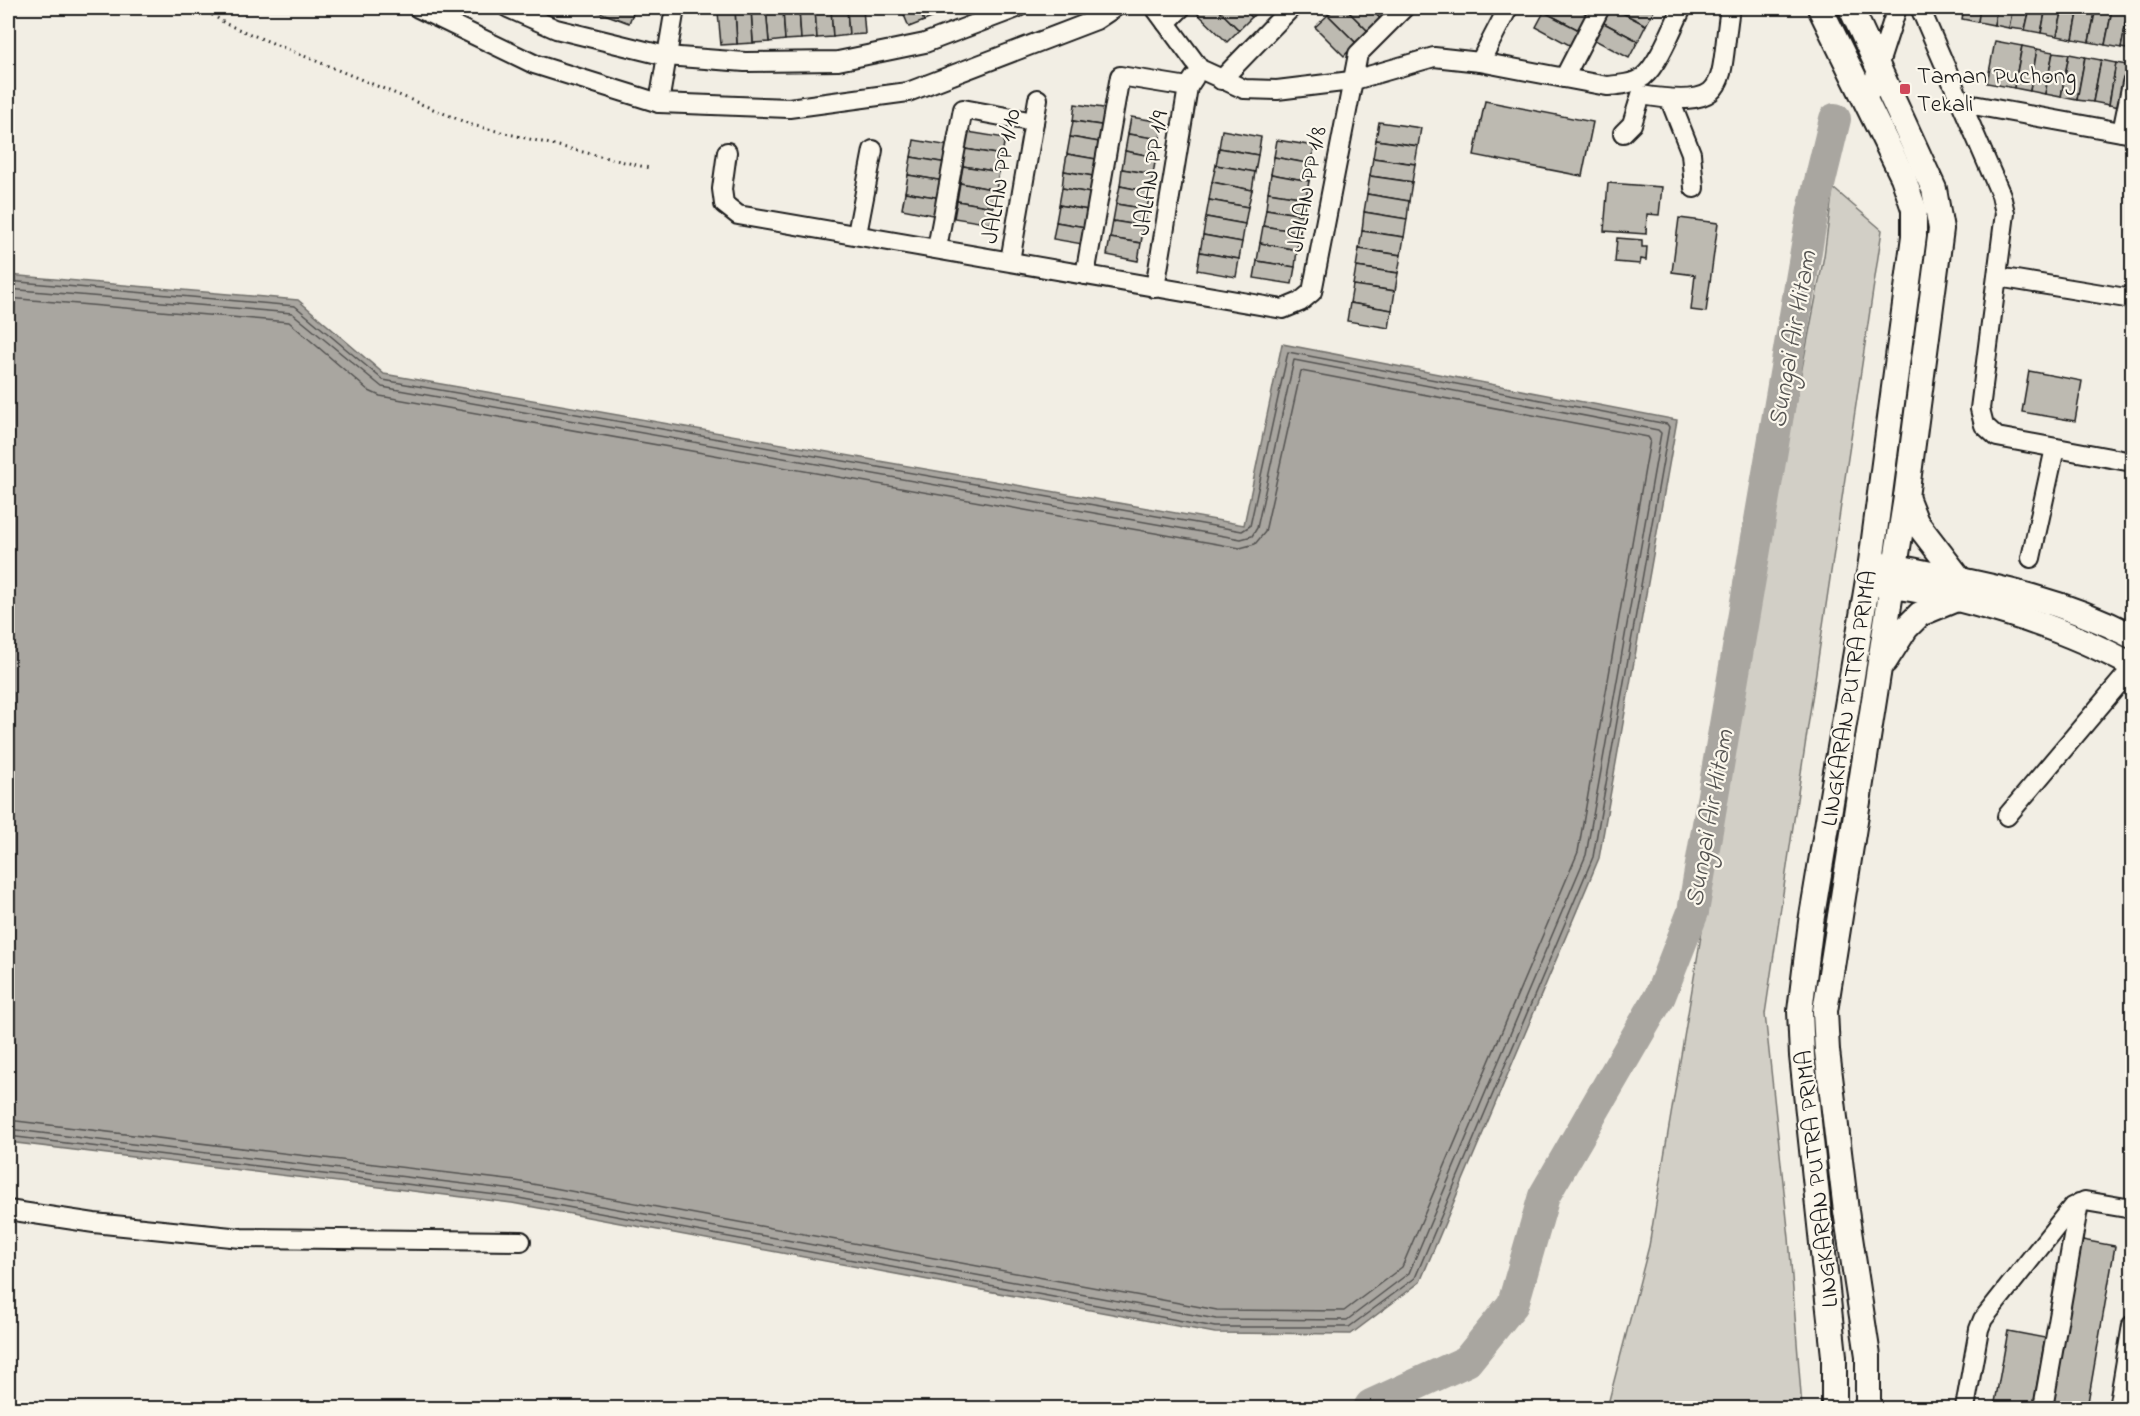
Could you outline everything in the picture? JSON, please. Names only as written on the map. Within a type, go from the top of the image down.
[{"type":"main road","name":"LINGKARAN PUTRA PRIMA","points":[[1820,8],[1903,177],[1914,209],[1914,236],[1869,572],[1800,1011],[1802,1056],[1834,1356],[1834,1408]]},
{"type":"main road","name":"LINGKARAN PUTRA PRIMA","points":[[1851,8],[1934,189],[1941,229],[1881,668],[1825,1011],[1827,1051],[1845,1199],[1868,1356],[1868,1408]]},
{"type":"main road","points":[[1906,497],[1916,522],[1957,589],[2052,631],[2110,653],[2133,667]]},
{"type":"main road","points":[[1869,572],[1957,589],[2014,590],[2065,607],[2133,636]]},
{"type":"main road","points":[[1881,668],[1906,628],[1920,614],[1957,589]]},
{"type":"street","points":[[418,8],[534,64],[659,103],[789,108],[908,92],[1096,20],[1114,8]]},
{"type":"street","points":[[508,8],[556,29],[666,56],[746,62],[838,61],[925,43],[1017,8]]},
{"type":"street","points":[[659,103],[675,8]]},
{"type":"street","points":[[1155,8],[1200,69],[1244,89],[1277,90],[1351,81],[1434,57],[1480,62],[1607,86],[1626,84],[1643,76],[1655,61],[1682,8]]},
{"type":"street","points":[[1166,23],[1180,8]]},
{"type":"street","points":[[1221,80],[1291,8]]},
{"type":"street","name":"JALAN PP 1/8","points":[[1155,288],[1283,309],[1300,302],[1312,292],[1358,54],[1404,8]]},
{"type":"street","points":[[1480,62],[1508,8]]},
{"type":"street","points":[[1564,78],[1600,8]]},
{"type":"street","points":[[1623,133],[1632,124],[1641,95],[1670,100],[1704,98],[1717,87],[1725,57],[1730,8]]},
{"type":"street","points":[[1866,104],[1897,8]]},
{"type":"street","points":[[1920,8],[2001,195],[2005,213],[1980,410],[1984,425],[1997,437],[2133,462]]},
{"type":"street","name":"JALAN PP 1/9","points":[[1155,288],[1188,87],[1200,69]]},
{"type":"street","points":[[1085,275],[1120,76],[1188,87]]},
{"type":"street","points":[[1962,103],[2127,133],[2133,83]]},
{"type":"street","name":"JALAN PP 1/10","points":[[1010,261],[1038,99]]},
{"type":"street","points":[[1670,100],[1691,153],[1695,189]]},
{"type":"street","points":[[937,248],[963,109],[1034,122]]},
{"type":"street","points":[[857,234],[873,150]]},
{"type":"street","points":[[726,152],[722,189],[724,204],[738,215],[937,248],[1155,288]]},
{"type":"street","points":[[1998,277],[2133,299]]},
{"type":"street","points":[[2031,558],[2055,448]]},
{"type":"street","points":[[2007,816],[2133,667]]},
{"type":"street","points":[[1965,1408],[1979,1329],[1983,1319],[2072,1207],[2085,1201],[2133,1209]]},
{"type":"street","points":[[2043,1408],[2079,1203]]},
{"type":"street","points":[[8,1210],[94,1223],[241,1238],[520,1241]]},
{"type":"street","points":[[2118,1408],[2133,1324]]},
{"type":"path","points":[[202,8],[225,24],[472,125],[649,168]]},
{"type":"shaded area","points":[[1833,188],[1882,230],[1765,1014],[1789,1238],[1802,1408],[1607,1408],[1649,1246],[1761,578],[1824,256]]},
{"type":"water","points":[[8,275],[298,300],[384,374],[1244,525],[1282,344],[1677,420],[1599,858],[1420,1282],[1351,1334],[1215,1333],[512,1203],[8,1142]]},
{"type":"building","points":[[588,8],[635,8],[629,23]]},
{"type":"building","points":[[766,8],[783,8],[785,40],[769,42]]},
{"type":"building","points":[[766,8],[769,42],[753,43],[751,9]]},
{"type":"building","points":[[783,8],[799,8],[801,39],[785,40]]},
{"type":"building","points":[[799,8],[815,8],[817,38],[801,39]]},
{"type":"building","points":[[815,8],[831,8],[833,37],[817,38]]},
{"type":"building","points":[[831,8],[847,8],[849,35],[833,37]]},
{"type":"building","points":[[847,8],[863,8],[865,34],[849,35]]},
{"type":"building","points":[[901,8],[919,8],[924,21],[909,27]]},
{"type":"building","points":[[919,8],[936,8],[939,15],[924,21]]},
{"type":"building","points":[[1204,8],[1217,8],[1239,30],[1227,42],[1198,14]]},
{"type":"building","points":[[1217,8],[1242,8],[1252,17],[1239,30]]},
{"type":"building","points":[[1242,8],[1261,8],[1252,17]]},
{"type":"building","points":[[1335,8],[1345,8],[1368,31],[1356,43],[1328,15]]},
{"type":"building","points":[[1345,8],[1369,8],[1380,18],[1368,31]]},
{"type":"building","points":[[1369,8],[1391,8],[1380,18]]},
{"type":"building","points":[[1546,8],[1575,8],[1589,15],[1581,31],[1544,12]]},
{"type":"building","points":[[1607,8],[1613,8],[1646,25],[1638,41],[1600,21]]},
{"type":"building","points":[[1613,8],[1652,8],[1655,9],[1646,25]]},
{"type":"building","points":[[1964,8],[1980,8],[1978,22],[1962,19]]},
{"type":"building","points":[[1980,8],[1997,8],[1994,25],[1978,22]]},
{"type":"building","points":[[1997,8],[2013,8],[2009,28],[1994,25]]},
{"type":"building","points":[[2013,8],[2030,8],[2025,30],[2009,28]]},
{"type":"building","points":[[2030,8],[2046,8],[2041,33],[2025,30]]},
{"type":"building","points":[[2046,8],[2063,8],[2057,36],[2041,33]]},
{"type":"building","points":[[2063,8],[2079,8],[2073,39],[2057,36]]},
{"type":"building","points":[[2079,8],[2096,8],[2089,42],[2073,39]]},
{"type":"building","points":[[2096,8],[2112,10],[2105,45],[2089,42]]},
{"type":"building","points":[[751,9],[753,43],[737,44],[735,10]]},
{"type":"building","points":[[735,10],[737,44],[721,45],[718,12]]},
{"type":"building","points":[[2112,10],[2128,13],[2121,48],[2105,45]]},
{"type":"building","points":[[1544,12],[1581,31],[1573,47],[1536,27]]},
{"type":"building","points":[[2128,13],[2132,14],[2132,50],[2121,48]]},
{"type":"building","points":[[1328,15],[1356,43],[1344,56],[1315,27]]},
{"type":"building","points":[[1600,21],[1638,41],[1629,58],[1591,38]]},
{"type":"building","points":[[1995,41],[2022,46],[2014,88],[1987,83]]},
{"type":"building","points":[[2022,46],[2037,49],[2030,91],[2014,88]]},
{"type":"building","points":[[2037,49],[2053,52],[2045,94],[2030,91]]},
{"type":"building","points":[[2053,52],[2069,54],[2061,97],[2045,94]]},
{"type":"building","points":[[2069,54],[2085,57],[2077,100],[2061,97]]},
{"type":"building","points":[[2085,57],[2101,60],[2093,102],[2077,100]]},
{"type":"building","points":[[2101,60],[2116,63],[2109,105],[2093,102]]},
{"type":"building","points":[[2116,63],[2132,66],[2125,108],[2109,105]]},
{"type":"building","points":[[1485,101],[1593,122],[1582,176],[1474,155]]},
{"type":"building","points":[[1075,104],[1110,109],[1107,126],[1073,121]]},
{"type":"building","points":[[1131,117],[1162,122],[1160,139],[1128,134]]},
{"type":"building","points":[[1073,121],[1107,126],[1105,143],[1070,137]]},
{"type":"building","points":[[1379,122],[1421,128],[1418,146],[1376,140]]},
{"type":"building","points":[[1222,130],[1261,137],[1258,155],[1219,148]]},
{"type":"building","points":[[968,132],[1005,138],[1002,155],[965,149]]},
{"type":"building","points":[[1128,134],[1160,139],[1156,157],[1125,151]]},
{"type":"building","points":[[1070,137],[1105,143],[1102,160],[1067,154]]},
{"type":"building","points":[[914,140],[950,146],[947,163],[911,157]]},
{"type":"building","points":[[1277,140],[1314,146],[1312,164],[1274,157]]},
{"type":"building","points":[[1376,140],[1418,146],[1415,164],[1373,158]]},
{"type":"building","points":[[1219,148],[1258,155],[1255,172],[1216,165]]},
{"type":"building","points":[[965,149],[1002,155],[999,172],[963,166]]},
{"type":"building","points":[[1125,151],[1156,157],[1153,174],[1122,169]]},
{"type":"building","points":[[1067,154],[1102,160],[1099,177],[1064,171]]},
{"type":"building","points":[[911,157],[947,163],[944,181],[908,175]]},
{"type":"building","points":[[1274,157],[1312,164],[1309,181],[1271,174]]},
{"type":"building","points":[[1373,158],[1415,164],[1412,182],[1370,176]]},
{"type":"building","points":[[1216,165],[1255,172],[1252,190],[1212,182]]},
{"type":"building","points":[[963,166],[999,172],[996,190],[960,183]]},
{"type":"building","points":[[1122,169],[1153,174],[1150,192],[1120,186]]},
{"type":"building","points":[[1064,171],[1099,177],[1096,194],[1062,188]]},
{"type":"building","points":[[1271,174],[1309,181],[1306,198],[1268,192]]},
{"type":"building","points":[[908,175],[944,181],[941,198],[905,192]]},
{"type":"building","points":[[1370,176],[1412,182],[1409,201],[1367,194]]},
{"type":"building","points":[[1212,182],[1252,190],[1248,207],[1209,200]]},
{"type":"building","points":[[960,183],[996,190],[993,207],[957,201]]},
{"type":"building","points":[[1608,183],[1662,187],[1659,215],[1647,214],[1646,234],[1604,231]]},
{"type":"building","points":[[1120,186],[1150,192],[1147,209],[1116,204]]},
{"type":"building","points":[[1062,188],[1096,194],[1094,211],[1059,205]]},
{"type":"building","points":[[905,192],[941,198],[938,216],[902,209]]},
{"type":"building","points":[[1268,192],[1306,198],[1303,215],[1266,209]]},
{"type":"building","points":[[1367,194],[1409,201],[1407,219],[1364,212]]},
{"type":"building","points":[[1209,200],[1248,207],[1245,224],[1206,217]]},
{"type":"building","points":[[957,201],[993,207],[991,224],[954,218]]},
{"type":"building","points":[[1116,204],[1147,209],[1144,226],[1113,221]]},
{"type":"building","points":[[1059,205],[1094,211],[1091,228],[1056,222]]},
{"type":"building","points":[[1266,209],[1303,215],[1300,232],[1263,226]]},
{"type":"building","points":[[1364,212],[1407,219],[1404,237],[1362,231]]},
{"type":"building","points":[[1206,217],[1245,224],[1242,242],[1203,235]]},
{"type":"building","points":[[1679,218],[1718,223],[1706,312],[1691,310],[1695,275],[1672,272]]},
{"type":"building","points":[[1113,221],[1144,226],[1141,243],[1110,238]]},
{"type":"building","points":[[1056,222],[1091,228],[1088,245],[1053,239]]},
{"type":"building","points":[[1263,226],[1300,232],[1297,250],[1260,243]]},
{"type":"building","points":[[1362,231],[1404,237],[1401,255],[1359,249]]},
{"type":"building","points":[[1203,235],[1242,242],[1239,259],[1200,252]]},
{"type":"building","points":[[1110,238],[1141,243],[1138,261],[1107,255]]},
{"type":"building","points":[[1617,238],[1642,240],[1642,247],[1647,247],[1646,260],[1641,259],[1640,264],[1615,262]]},
{"type":"building","points":[[1260,243],[1297,250],[1295,267],[1257,261]]},
{"type":"building","points":[[1359,249],[1401,255],[1398,273],[1356,267]]},
{"type":"building","points":[[1200,252],[1239,259],[1236,277],[1197,270]]},
{"type":"building","points":[[1257,261],[1295,267],[1292,284],[1254,278]]},
{"type":"building","points":[[1356,267],[1398,273],[1395,291],[1353,285]]},
{"type":"building","points":[[1353,285],[1395,291],[1392,310],[1350,303]]},
{"type":"building","points":[[1350,303],[1392,310],[1389,328],[1347,321]]},
{"type":"building","points":[[2029,371],[2082,381],[2075,421],[2022,412]]},
{"type":"building","points":[[2077,1239],[2115,1246],[2087,1408],[2049,1403]]},
{"type":"building","points":[[2008,1331],[2045,1338],[2033,1408],[1994,1408]]},
{"type":"waterway","name":"Sungai Air Hitam","points":[[1369,1408],[1371,1405],[1467,1361],[1513,1304],[1544,1196],[1660,996],[1693,912],[1813,210],[1835,119]]},
{"type":"place","name":"Taman Puchong Tekali","points":[[1905,89]]}]
